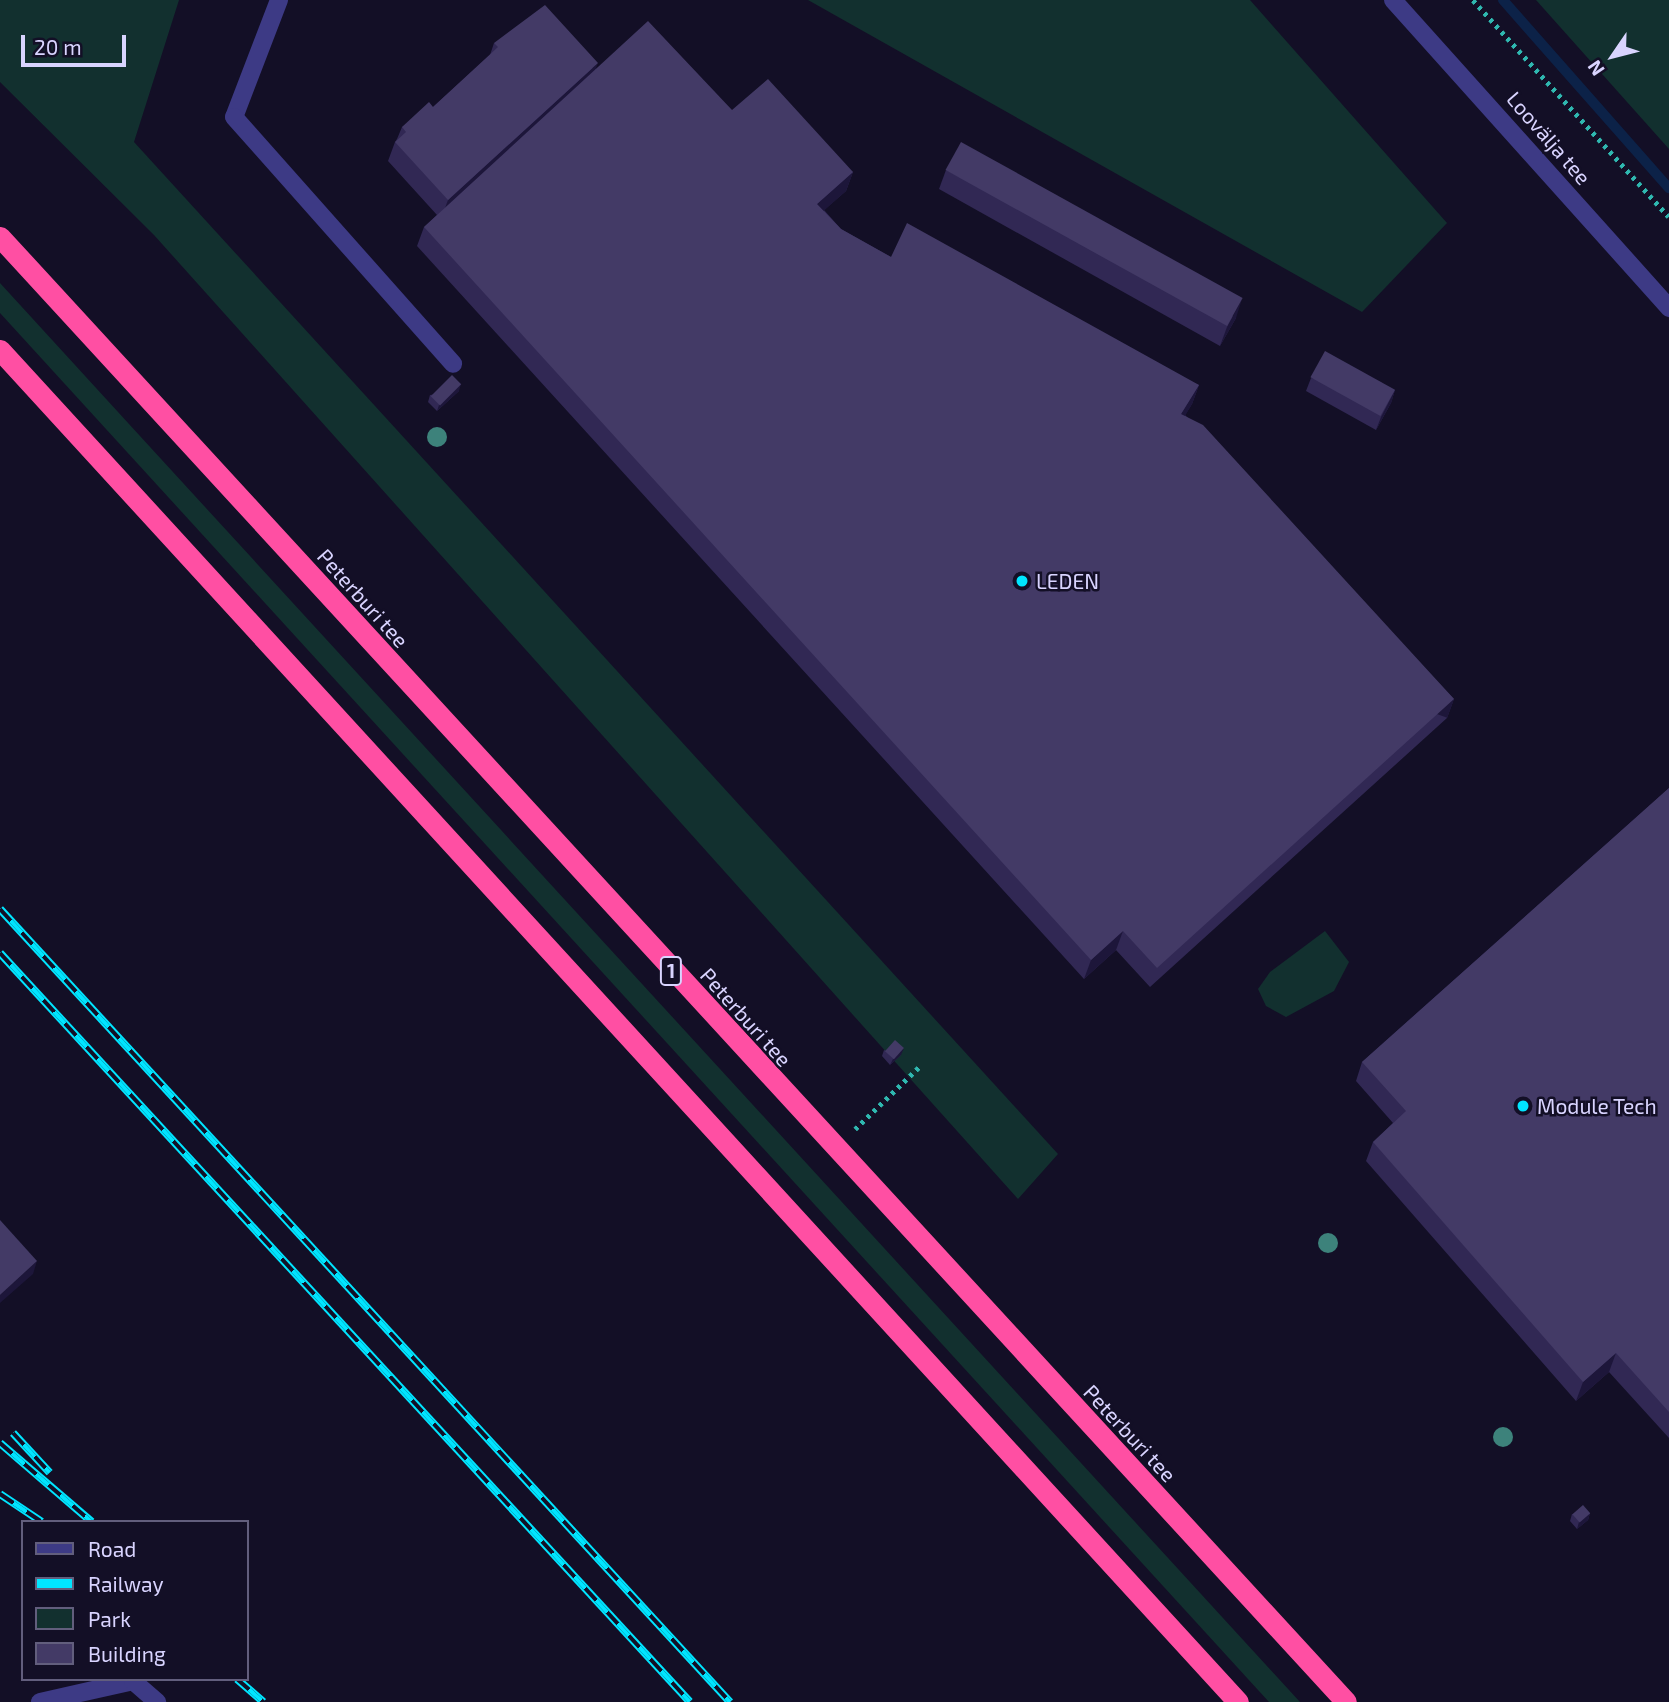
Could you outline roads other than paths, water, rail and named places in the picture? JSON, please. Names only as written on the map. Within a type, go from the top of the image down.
[{"type":"highway","name":"Peterburi tee","points":[[0,237],[834,1149],[1346,1702]]},
{"type":"highway","points":[[0,350],[1238,1702]]},
{"type":"street","points":[[279,0],[234,117],[453,364]]},
{"type":"street","name":"Loovälja tee","points":[[1393,0],[1669,308]]},
{"type":"street","points":[[40,1702],[133,1681],[157,1702]]},
{"type":"waterway","points":[[1503,0],[1669,188]]},
{"type":"railway","points":[[0,909],[730,1702]]},
{"type":"railway","points":[[0,953],[690,1702]]},
{"type":"railway","points":[[13,1433],[50,1473]]},
{"type":"railway","points":[[0,1443],[90,1520]]},
{"type":"railway","points":[[0,1494],[39,1520]]},
{"type":"railway","points":[[239,1681],[263,1702]]},
{"type":"place","name":"LEDEN","points":[[1022,581]]},
{"type":"place","name":"Module Tech","points":[[1523,1106]]}]
